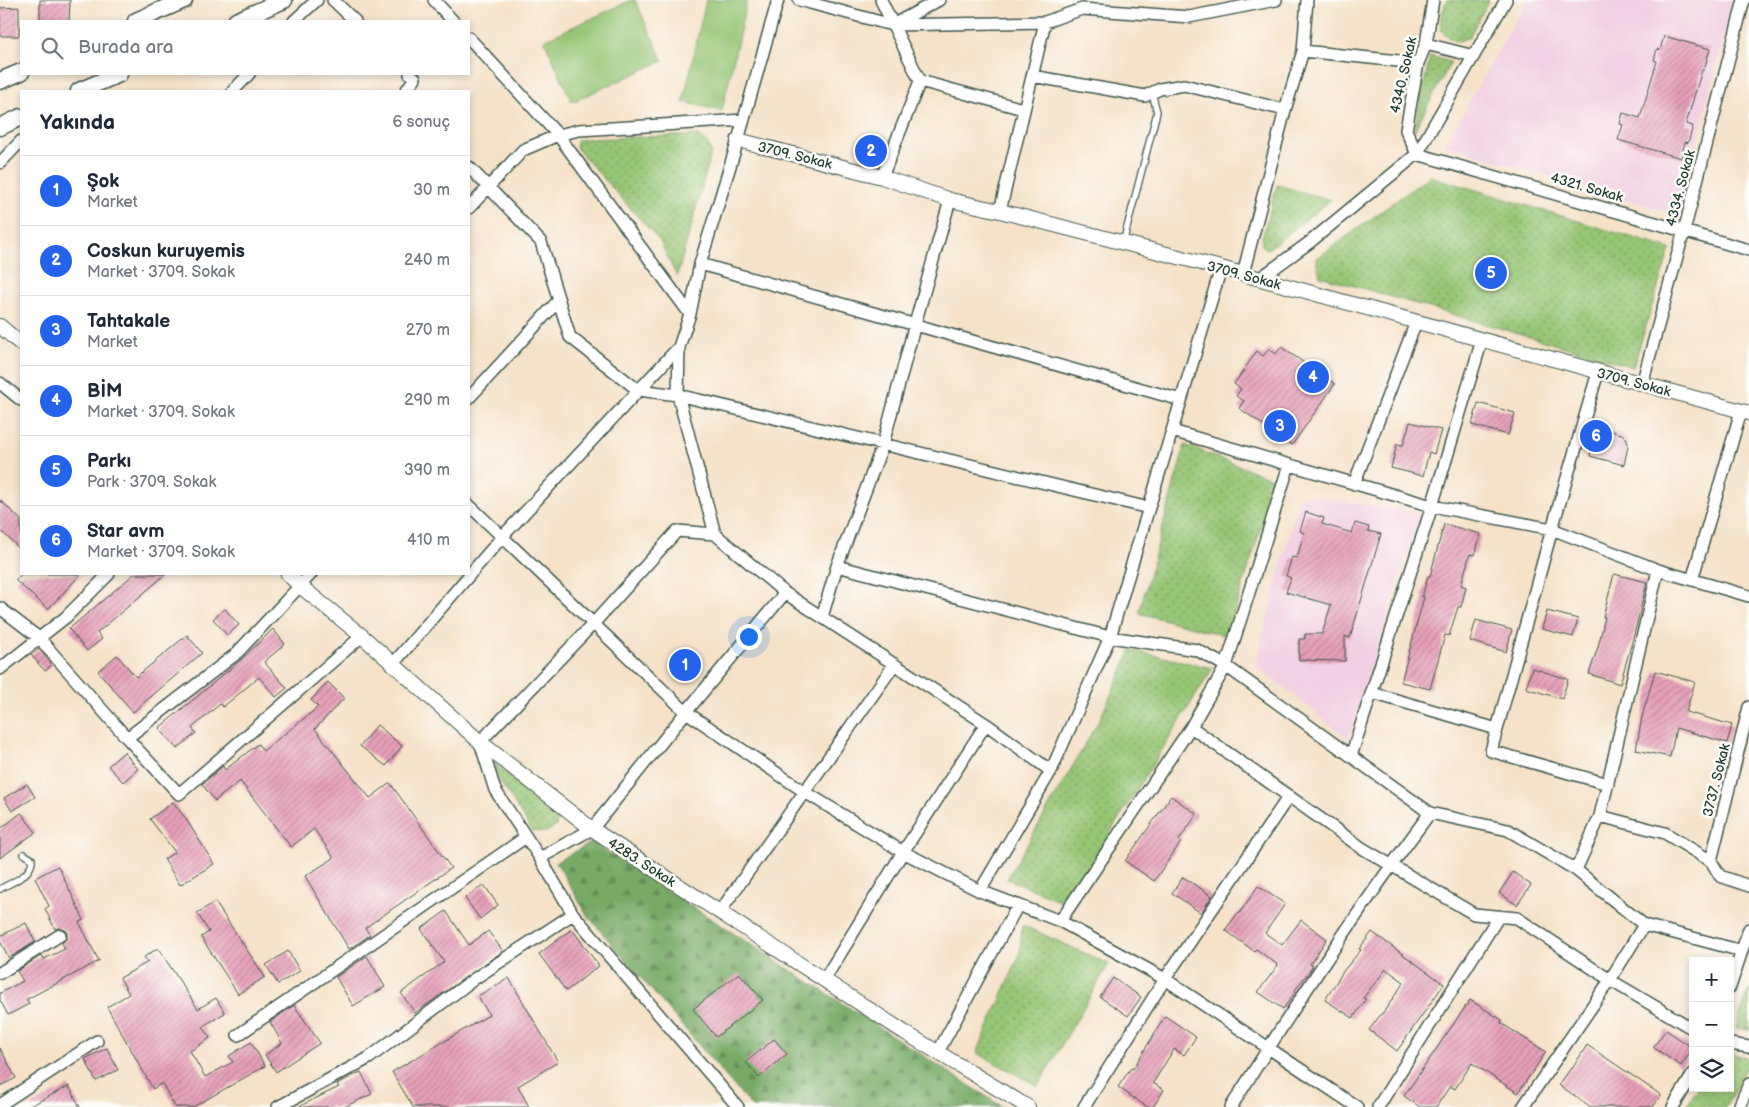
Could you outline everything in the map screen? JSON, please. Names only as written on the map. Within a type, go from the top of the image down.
[{"type":"main road","points":[[138,20],[184,0]]},
{"type":"main road","points":[[238,20],[284,0]]},
{"type":"main road","points":[[0,81],[20,72]]},
{"type":"main road","points":[[81,90],[117,75]]},
{"type":"main road","points":[[0,127],[20,117]]},
{"type":"street","points":[[295,20],[316,0]]},
{"type":"street","points":[[333,0],[354,20]]},
{"type":"street","points":[[434,0],[452,20]]},
{"type":"street","points":[[778,0],[700,264],[690,314],[679,347],[678,395],[715,534],[785,593],[986,724],[1051,771]]},
{"type":"street","points":[[799,0],[892,25],[1045,22],[1082,9],[1108,6],[1189,17],[1276,0]]},
{"type":"street","points":[[881,0],[920,81],[882,177]]},
{"type":"street","points":[[892,25],[939,0]]},
{"type":"street","points":[[1243,274],[1285,110],[1304,52],[1307,0]]},
{"type":"street","name":"4340. Sokak","points":[[1417,154],[1406,130],[1418,63],[1426,44],[1433,0]]},
{"type":"street","points":[[1259,279],[1310,242],[1417,154],[1506,0]]},
{"type":"street","name":"4334. Sokak","points":[[1642,384],[1745,14],[1744,0]]},
{"type":"street","points":[[1000,210],[1045,22]]},
{"type":"street","points":[[470,39],[558,135],[690,314]]},
{"type":"street","points":[[1426,44],[1474,56]]},
{"type":"street","points":[[1304,52],[1418,63]]},
{"type":"street","points":[[235,90],[248,75]]},
{"type":"street","points":[[407,90],[415,78],[411,75]]},
{"type":"street","points":[[1032,76],[1144,96],[1160,89],[1184,85],[1285,110]]},
{"type":"street","points":[[920,81],[1023,109]]},
{"type":"street","points":[[470,207],[523,150],[558,135],[579,130],[744,120]]},
{"type":"street","name":"3709. Sokak","points":[[738,140],[882,177],[950,200],[1000,210],[1221,268],[1745,412]]},
{"type":"street","points":[[0,163],[20,141]]},
{"type":"street","name":"4321. Sokak","points":[[1417,154],[1749,250]]},
{"type":"street","points":[[470,168],[541,242],[570,337],[638,390],[678,395],[1149,508]]},
{"type":"street","points":[[822,617],[837,566],[883,444],[914,324],[950,200]]},
{"type":"street","points":[[700,264],[1181,400]]},
{"type":"street","points":[[980,891],[1051,771],[1110,637],[1221,268]]},
{"type":"street","points":[[470,397],[559,300]]},
{"type":"street","points":[[1354,484],[1416,322]]},
{"type":"street","points":[[0,326],[20,340]]},
{"type":"street","points":[[1351,756],[1432,506],[1482,340]]},
{"type":"street","points":[[470,574],[502,536],[679,347]]},
{"type":"street","points":[[1598,372],[1552,529],[1491,751],[1608,784]]},
{"type":"street","points":[[0,383],[20,399]]},
{"type":"street","points":[[1692,580],[1745,412]]},
{"type":"street","points":[[1172,432],[1432,506],[1552,529],[1658,570],[1749,596]]},
{"type":"street","points":[[1060,921],[1191,727],[1226,666],[1289,465]]},
{"type":"street","points":[[470,506],[686,712],[805,792],[903,852],[980,891],[1060,921],[1165,978],[1357,1107]]},
{"type":"street","points":[[715,534],[677,531],[593,624],[480,742],[495,790],[540,858],[573,914],[738,1107]]},
{"type":"street","points":[[837,566],[1110,637],[1197,650],[1226,666],[1430,812],[1508,830],[1576,870],[1644,925],[1742,951]]},
{"type":"street","points":[[1576,870],[1600,816],[1658,570]]},
{"type":"street","points":[[0,669],[66,617],[108,575]]},
{"type":"street","name":"4283. Sokak","points":[[289,575],[362,636],[480,742],[592,830],[824,980],[1028,1107]]},
{"type":"street","points":[[127,738],[236,654],[310,575]]},
{"type":"street","points":[[393,664],[469,575]]},
{"type":"street","points":[[540,858],[592,830],[686,712],[785,593]]},
{"type":"street","points":[[0,608],[39,638],[127,738],[180,794],[362,636]]},
{"type":"street","points":[[720,913],[894,665]]},
{"type":"street","points":[[1372,693],[1497,729]]},
{"type":"street","name":"3737. Sokak","points":[[1711,861],[1749,706]]},
{"type":"street","points":[[824,980],[903,852],[986,724]]},
{"type":"street","points":[[1191,727],[1362,848],[1390,865],[1474,914],[1517,918],[1610,980],[1689,1027]]},
{"type":"street","points":[[1084,1107],[1165,978],[1289,796]]},
{"type":"street","points":[[1231,1107],[1390,865],[1430,812]]},
{"type":"street","points":[[1600,816],[1664,833],[1711,861],[1720,876],[1749,886]]},
{"type":"street","points":[[238,1036],[526,837]]},
{"type":"street","points":[[938,1052],[1018,905]]},
{"type":"street","points":[[278,1107],[369,1058],[474,979],[573,914]]},
{"type":"street","points":[[1378,1107],[1499,916]]},
{"type":"street","points":[[1523,1107],[1610,980],[1644,925]]},
{"type":"street","points":[[1734,976],[1749,929]]},
{"type":"street","points":[[0,973],[60,935]]},
{"type":"street","points":[[0,1104],[97,1041]]},
{"type":"street","points":[[1734,1045],[1749,1047]]},
{"type":"street","points":[[1673,1107],[1689,1081]]},
{"type":"street","points":[[1739,1107],[1749,1084]]},
{"type":"lane","points":[[1123,243],[1157,112],[1152,93]]},
{"type":"lane","points":[[0,889],[29,871],[32,859],[24,854]]},
{"type":"shaded area","points":[[1527,0],[1733,0],[1679,215],[1445,145]]},
{"type":"shaded area","points":[[1300,495],[1420,513],[1349,739],[1255,665]]},
{"type":"green space","points":[[635,0],[663,61],[572,102],[544,40]]},
{"type":"green space","points":[[706,0],[747,0],[722,111],[683,102]]},
{"type":"green space","points":[[1447,0],[1489,0],[1469,37],[1456,42],[1441,30],[1441,17]]},
{"type":"green space","points":[[1430,56],[1451,62],[1414,131]]},
{"type":"green space","points":[[699,135],[709,145],[711,154],[677,277],[660,241],[577,149],[576,141],[583,139]]},
{"type":"green space","points":[[1430,176],[1670,249],[1633,367],[1320,276],[1316,259]]},
{"type":"green space","points":[[1277,185],[1331,200],[1268,249],[1262,246],[1262,238]]},
{"type":"green space","points":[[1185,445],[1276,480],[1227,636],[1139,613]]},
{"type":"green space","points":[[1131,650],[1213,668],[1066,903],[1007,879],[1100,719]]},
{"type":"green space","points":[[493,762],[558,818],[556,826],[546,832],[532,831],[498,778]]},
{"type":"green space","points":[[592,842],[1003,1107],[752,1107],[587,915],[556,862]]},
{"type":"green space","points":[[1022,925],[1109,964],[1038,1086],[977,1053],[1020,954]]},
{"type":"green space","points":[[1749,989],[1749,1030],[1736,1028]]},
{"type":"green space","points":[[1734,1054],[1746,1057],[1748,1063],[1734,1091]]},
{"type":"green space","points":[[1695,1092],[1734,1092],[1726,1107],[1686,1107]]},
{"type":"building","points":[[40,0],[70,0],[69,20],[40,20]]},
{"type":"building","points":[[19,7],[19,36],[0,36],[0,8]]},
{"type":"building","points":[[1664,36],[1710,49],[1686,124],[1693,126],[1688,143],[1685,142],[1681,158],[1618,140],[1623,125],[1620,124],[1623,113],[1640,118],[1657,61],[1654,60],[1657,49],[1660,50]]},
{"type":"building","points":[[1281,347],[1335,384],[1292,445],[1239,408],[1244,401],[1236,396],[1241,389],[1234,384],[1257,351],[1263,356],[1269,349],[1276,354]]},
{"type":"building","points":[[1478,403],[1515,413],[1508,435],[1472,425]]},
{"type":"building","points":[[1410,422],[1441,430],[1434,454],[1429,452],[1423,476],[1391,468],[1397,444],[1403,445]]},
{"type":"building","points":[[1596,427],[1622,434],[1627,439],[1628,446],[1624,465],[1590,456]]},
{"type":"building","points":[[0,500],[20,519],[20,549],[0,530]]},
{"type":"building","points":[[1306,512],[1324,518],[1322,524],[1352,533],[1355,523],[1369,527],[1368,531],[1381,534],[1350,638],[1345,636],[1345,661],[1299,660],[1299,639],[1305,639],[1305,634],[1322,634],[1331,605],[1286,592],[1291,578],[1286,576],[1292,557],[1297,558],[1304,533],[1300,531]]},
{"type":"building","points":[[1444,524],[1481,534],[1475,555],[1470,554],[1461,585],[1466,587],[1461,607],[1458,607],[1449,636],[1445,635],[1430,689],[1401,682],[1424,597],[1422,597],[1428,576],[1430,576]]},
{"type":"building","points":[[1614,574],[1647,582],[1620,684],[1589,674],[1598,647],[1605,617],[1603,617]]},
{"type":"building","points":[[21,575],[80,575],[48,609],[15,580]]},
{"type":"building","points":[[133,575],[165,575],[97,633],[102,639],[87,651],[69,629]]},
{"type":"building","points":[[225,609],[239,625],[227,635],[213,619]]},
{"type":"building","points":[[1547,611],[1578,619],[1573,637],[1542,629]]},
{"type":"building","points":[[1476,620],[1512,630],[1506,652],[1470,641]]},
{"type":"building","points":[[273,629],[285,644],[264,662],[287,688],[276,697],[259,677],[223,707],[220,704],[192,728],[196,733],[177,749],[159,728],[241,660]]},
{"type":"building","points":[[187,635],[202,653],[133,712],[98,671],[117,655],[136,677]]},
{"type":"building","points":[[39,649],[52,665],[45,671],[31,655]]},
{"type":"building","points":[[1532,668],[1568,679],[1562,699],[1526,688]]},
{"type":"building","points":[[1655,671],[1695,682],[1686,712],[1732,725],[1727,743],[1676,728],[1670,757],[1636,750],[1642,717]]},
{"type":"building","points":[[328,682],[344,698],[315,729],[370,798],[390,783],[451,868],[365,928],[370,935],[349,949],[305,876],[334,858],[314,829],[291,847],[240,781],[215,801],[202,784],[223,766],[225,770],[258,744],[263,751],[318,707],[311,700]]},
{"type":"building","points":[[377,725],[402,746],[386,766],[360,746]]},
{"type":"building","points":[[124,752],[138,769],[123,782],[108,766]]},
{"type":"building","points":[[27,784],[35,797],[12,811],[4,798]]},
{"type":"building","points":[[1171,796],[1197,814],[1179,840],[1181,842],[1154,881],[1125,861]]},
{"type":"building","points":[[173,802],[214,864],[180,885],[164,859],[175,852],[150,819]]},
{"type":"building","points":[[21,813],[36,832],[0,858],[0,829]]},
{"type":"building","points":[[58,866],[84,920],[79,922],[99,961],[27,999],[29,1004],[8,1015],[0,1000],[0,993],[23,981],[17,971],[42,955],[44,959],[65,949],[62,943],[67,938],[67,931],[60,928],[55,929],[45,909],[49,906],[35,878]]},
{"type":"building","points":[[1513,872],[1531,885],[1517,905],[1499,893]]},
{"type":"building","points":[[1183,877],[1212,896],[1201,913],[1172,893]]},
{"type":"building","points":[[484,885],[498,905],[480,919],[465,898]]},
{"type":"building","points":[[1258,886],[1285,904],[1265,933],[1282,945],[1301,920],[1327,939],[1310,964],[1313,966],[1283,1009],[1258,992],[1278,965],[1256,949],[1254,951],[1225,930],[1239,914]]},
{"type":"building","points":[[215,902],[265,977],[238,994],[201,937],[209,932],[197,913]]},
{"type":"building","points":[[446,911],[469,945],[488,931],[503,951],[415,1013],[401,993],[444,962],[421,929]]},
{"type":"building","points":[[26,923],[35,942],[9,958],[0,941],[0,936]]},
{"type":"building","points":[[572,929],[599,966],[566,991],[539,954]]},
{"type":"building","points":[[1372,932],[1444,984],[1397,1051],[1369,1030],[1404,982],[1386,969],[1363,998],[1366,999],[1353,1018],[1325,1000]]},
{"type":"building","points":[[158,948],[198,1009],[216,998],[225,1013],[203,1026],[210,1038],[190,1051],[205,1077],[233,1062],[229,1056],[251,1042],[265,1066],[193,1107],[175,1107],[162,1083],[153,1089],[107,1007],[129,994],[120,978],[148,962],[144,957]]},
{"type":"building","points":[[288,951],[300,971],[278,984],[266,965]]},
{"type":"building","points":[[367,956],[385,987],[353,1006],[336,977]]},
{"type":"building","points":[[739,973],[763,1000],[716,1037],[693,1009]]},
{"type":"building","points":[[509,978],[558,1062],[518,1086],[529,1107],[413,1107],[392,1072],[489,1015],[478,996]]},
{"type":"building","points":[[1113,978],[1141,997],[1128,1016],[1100,997]]},
{"type":"building","points":[[1470,1000],[1502,1020],[1501,1023],[1546,1052],[1518,1093],[1472,1063],[1455,1089],[1450,1086],[1436,1107],[1420,1107],[1404,1096]]},
{"type":"building","points":[[294,1005],[320,1043],[276,1072],[265,1055],[282,1043],[270,1022]]},
{"type":"building","points":[[1165,1016],[1196,1037],[1184,1055],[1174,1049],[1153,1083],[1164,1090],[1153,1107],[1147,1107],[1118,1087],[1131,1068],[1133,1069]]},
{"type":"building","points":[[1666,1030],[1689,1045],[1689,1054],[1681,1066],[1653,1047]]},
{"type":"building","points":[[774,1039],[787,1054],[759,1078],[746,1062]]},
{"type":"building","points":[[1587,1045],[1661,1095],[1653,1107],[1591,1107],[1559,1085]]},
{"type":"building","points":[[0,1048],[16,1078],[0,1086]]},
{"type":"building","points":[[107,1048],[118,1070],[96,1081],[85,1059]]},
{"type":"building","points":[[361,1072],[372,1094],[344,1107],[298,1107],[339,1087],[337,1084]]},
{"type":"building","points":[[69,1086],[80,1107],[28,1107]]},
{"type":"place","name":"Coskun kuruyemis","points":[[871,151]]},
{"type":"place","name":"Parkı","points":[[1491,273]]},
{"type":"place","name":"BİM","points":[[1313,377]]},
{"type":"place","name":"Tahtakale","points":[[1280,426]]},
{"type":"place","name":"Star avm","points":[[1596,436]]},
{"type":"place","name":"Şok","points":[[685,665]]}]
